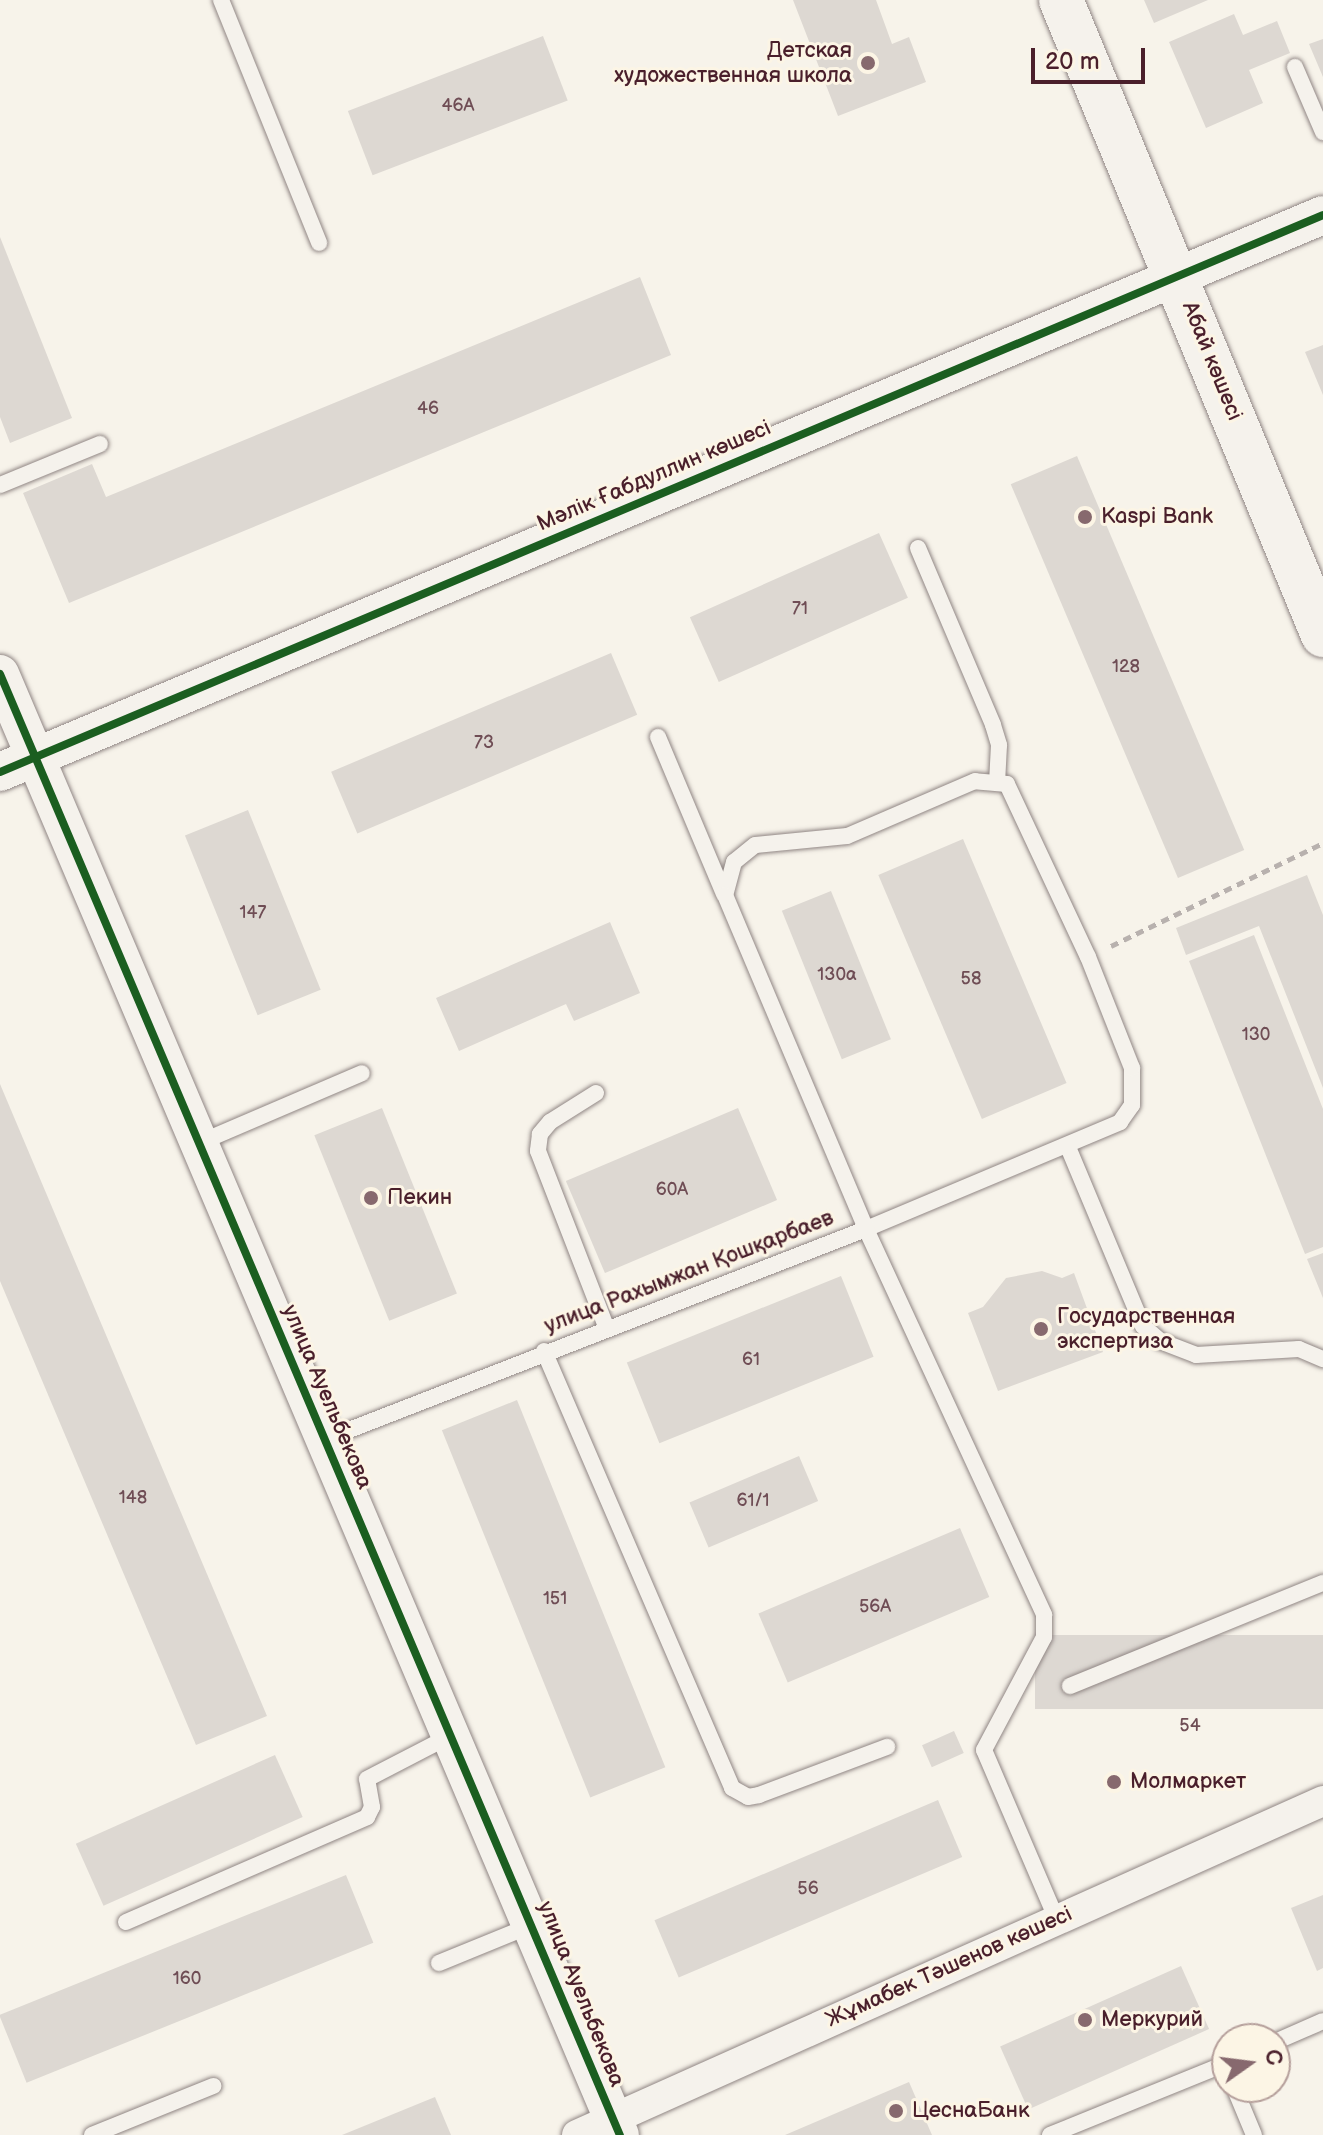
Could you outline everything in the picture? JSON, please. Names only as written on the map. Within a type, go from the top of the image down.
[{"type":"main road","name":"Абай көшесі","points":[[1061,0],[1323,635]]},
{"type":"street","name":"Мәлік Ғабдуллин көшесі","points":[[0,772],[1323,215]]},
{"type":"street","name":"улица Ауельбекова","points":[[0,674],[617,2127]]},
{"type":"street","name":"Жұмабек Тәшенов көшесі","points":[[577,2135],[617,2127],[1056,1918],[1323,1801]]},
{"type":"lane","points":[[221,0],[319,243]]},
{"type":"lane","points":[[1295,67],[1323,132]]},
{"type":"lane","points":[[0,485],[100,444]]},
{"type":"lane","points":[[725,895],[734,862],[755,845],[847,836],[975,781],[997,779],[999,745],[993,725],[918,548]]},
{"type":"lane","points":[[658,737],[866,1229],[1044,1615],[1044,1637],[984,1750],[1056,1918]]},
{"type":"lane","name":"улица Рахымжан Қошқарбаев","points":[[326,1439],[606,1326],[866,1229],[1068,1147],[1120,1122],[1132,1105],[1132,1068],[1088,957],[1015,794],[997,779]]},
{"type":"lane","points":[[199,1143],[362,1073]]},
{"type":"lane","points":[[596,1093],[550,1122],[540,1134],[538,1151],[606,1326]]},
{"type":"lane","points":[[1068,1147],[1143,1326],[1160,1341],[1196,1355],[1299,1349],[1323,1359]]},
{"type":"lane","points":[[544,1351],[732,1788],[748,1797],[759,1795],[887,1747]]},
{"type":"lane","points":[[1070,1686],[1323,1583]]},
{"type":"lane","points":[[126,1922],[367,1817],[372,1807],[367,1779],[450,1736]]},
{"type":"lane","points":[[439,1963],[533,1924]]},
{"type":"lane","points":[[1291,2035],[1323,2021]]},
{"type":"lane","points":[[1050,2135],[1211,2071]]},
{"type":"lane","points":[[92,2135],[213,2086]]},
{"type":"lane","points":[[1241,2103],[1254,2135]]},
{"type":"path","points":[[1088,957],[1323,843]]},
{"type":"building","name":"Детская художественная школа","points":[[793,0],[876,0],[892,44],[909,37],[926,82],[838,116]]},
{"type":"building","points":[[1144,0],[1208,0],[1154,23]]},
{"type":"building","points":[[1234,14],[1243,35],[1277,21],[1290,53],[1249,70],[1263,103],[1206,128],[1169,42]]},
{"type":"building","points":[[543,36],[568,100],[373,175],[348,111]]},
{"type":"building","points":[[1323,39],[1323,77],[1309,44]]},
{"type":"building","points":[[0,237],[72,418],[10,443],[0,417]]},
{"type":"building","points":[[640,277],[671,355],[69,603],[23,493],[92,464],[106,497]]},
{"type":"building","points":[[1323,345],[1323,395],[1305,352]]},
{"type":"building","points":[[1077,456],[1244,850],[1178,878],[1011,484]]},
{"type":"building","points":[[879,533],[908,598],[719,682],[690,617]]},
{"type":"building","points":[[611,653],[637,715],[357,833],[331,772]]},
{"type":"building","points":[[248,810],[321,990],[258,1015],[185,835]]},
{"type":"building","points":[[963,839],[1067,1083],[982,1119],[878,875]]},
{"type":"building","points":[[1307,875],[1323,915],[1323,1088],[1259,926],[1186,955],[1176,928]]},
{"type":"building","points":[[831,891],[891,1039],[842,1059],[782,911]]},
{"type":"building","points":[[610,922],[640,993],[574,1021],[566,1004],[459,1051],[436,998]]},
{"type":"building","points":[[1254,935],[1323,1109],[1323,1247],[1305,1254],[1189,961]]},
{"type":"building","points":[[0,1084],[267,1716],[196,1745],[0,1281]]},
{"type":"building","points":[[382,1108],[457,1293],[389,1321],[314,1135]]},
{"type":"building","points":[[738,1108],[777,1200],[605,1273],[566,1181]]},
{"type":"building","points":[[1323,1253],[1323,1298],[1307,1259]]},
{"type":"building","points":[[1042,1271],[1062,1278],[1074,1273],[1103,1352],[998,1391],[968,1313],[983,1307],[1006,1278]]},
{"type":"building","points":[[841,1276],[874,1357],[659,1443],[627,1363]]},
{"type":"building","points":[[517,1400],[665,1767],[590,1798],[442,1430]]},
{"type":"building","points":[[799,1456],[818,1501],[709,1548],[689,1502]]},
{"type":"building","points":[[960,1528],[989,1597],[788,1683],[758,1614]]},
{"type":"building","points":[[1035,1635],[1323,1635],[1323,1709],[1035,1709]]},
{"type":"building","points":[[954,1731],[964,1753],[932,1767],[922,1745]]},
{"type":"building","points":[[275,1755],[303,1817],[104,1906],[76,1844]]},
{"type":"building","points":[[938,1800],[962,1857],[679,1977],[654,1920]]},
{"type":"building","points":[[346,1875],[373,1943],[27,2083],[0,2015]]},
{"type":"building","points":[[1323,1895],[1323,1968],[1317,1971],[1291,1908]]},
{"type":"building","points":[[1181,1966],[1209,2029],[1028,2110],[1000,2047]]},
{"type":"building","points":[[909,2082],[932,2135],[785,2135]]},
{"type":"building","points":[[435,2097],[451,2135],[342,2135]]},
{"type":"cycle path","points":[[0,772],[1323,215]]},
{"type":"cycle path","points":[[0,674],[620,2135]]},
{"type":"place","name":"Детская художественная школа","points":[[868,63]]},
{"type":"place","name":"Kaspi Bank","points":[[1085,517]]},
{"type":"place","name":"Пекин","points":[[371,1198]]},
{"type":"place","name":"Государственная экспертиза","points":[[1041,1329]]},
{"type":"place","name":"Молмаркет","points":[[1114,1782]]},
{"type":"place","name":"Меркурий","points":[[1085,2020]]},
{"type":"place","name":"ЦеснаБанк","points":[[896,2111]]}]
